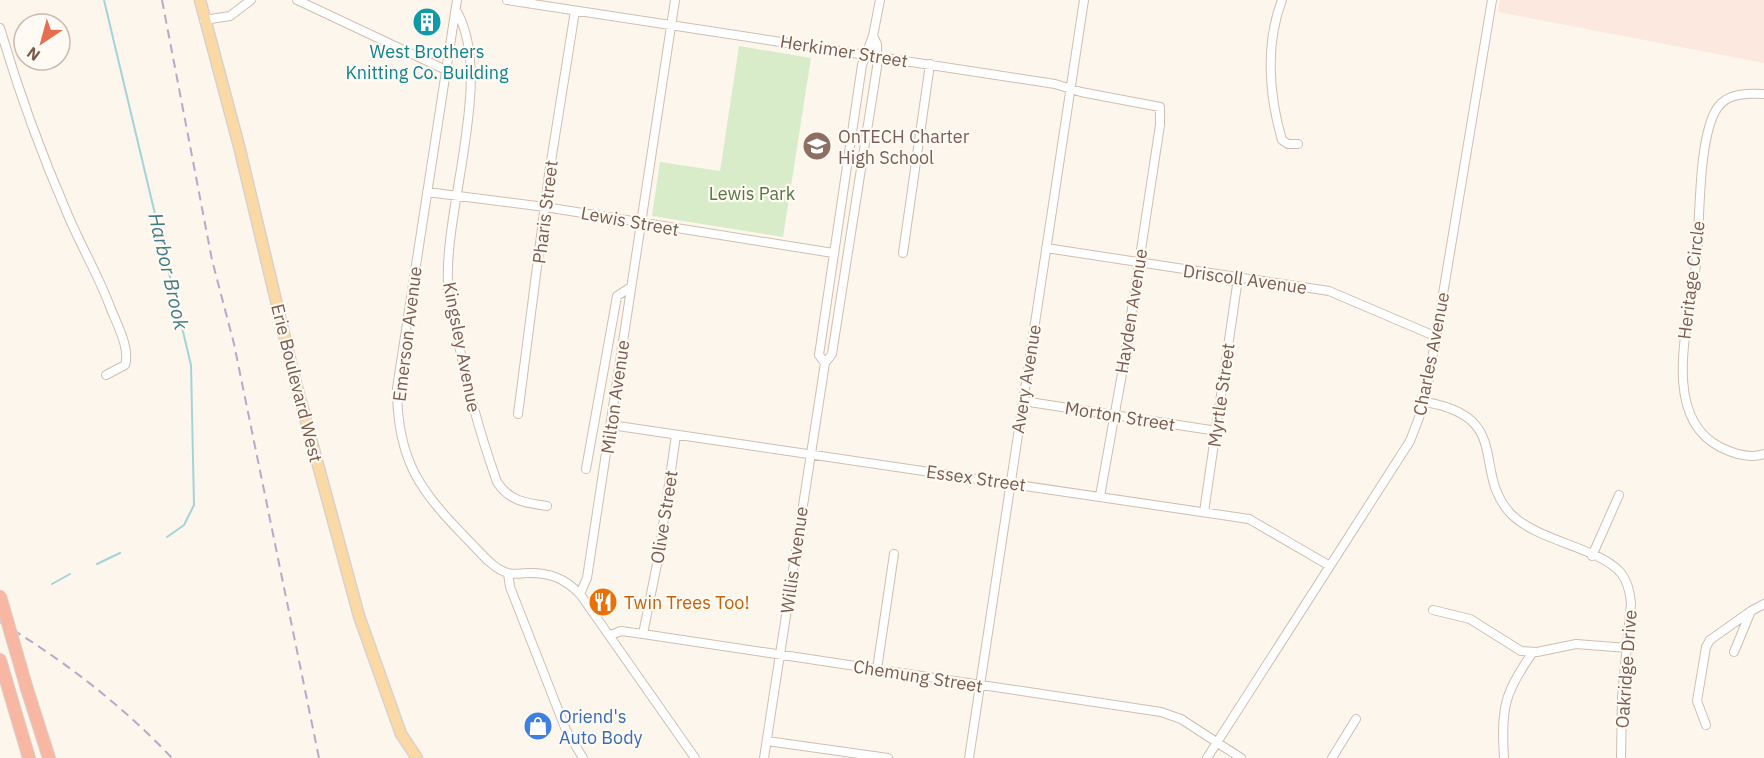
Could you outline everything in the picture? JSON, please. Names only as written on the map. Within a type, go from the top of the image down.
[{"type":"highway","points":[[0,596],[49,758]]},
{"type":"highway","points":[[0,660],[29,758]]},
{"type":"main road","name":"Erie Boulevard West","points":[[200,0],[236,133],[298,391],[353,593],[397,723],[417,758]]},
{"type":"street","points":[[204,20],[230,15],[251,0]]},
{"type":"street","points":[[297,0],[446,70]]},
{"type":"street","name":"Emerson Avenue","points":[[457,0],[397,388],[397,413],[401,437],[414,474],[435,506],[494,565],[508,573]]},
{"type":"street","name":"Herkimer Street","points":[[507,0],[930,64],[1157,104],[1161,109],[1160,125]]},
{"type":"street","name":"Milton Avenue","points":[[580,594],[587,578],[675,0]]},
{"type":"street","name":"Willis Avenue","points":[[825,363],[819,355],[833,253],[865,54],[873,36],[880,0]]},
{"type":"street","name":"Avery Avenue","points":[[969,758],[1084,0]]},
{"type":"street","points":[[1282,0],[1272,47],[1271,93],[1282,140],[1288,144],[1298,144]]},
{"type":"street","name":"Charles Avenue","points":[[1207,758],[1410,441],[1425,402],[1492,0]]},
{"type":"street","name":"Kingsley Avenue","points":[[456,10],[464,24],[469,76],[467,117],[450,234],[447,284],[472,407],[500,486],[506,494],[518,501],[547,506]]},
{"type":"street","name":"Pharis Street","points":[[518,414],[545,207],[575,11]]},
{"type":"street","points":[[0,28],[19,89],[66,212],[99,278],[128,358],[122,369],[106,375]]},
{"type":"street","name":"Willis Avenue","points":[[764,758],[825,363],[831,354],[833,345],[878,56],[873,36]]},
{"type":"street","points":[[903,253],[930,64]]},
{"type":"street","name":"Heritage Circle","points":[[1764,94],[1735,95],[1727,98],[1710,119],[1697,256],[1681,373],[1691,411],[1702,433],[1726,450],[1743,456],[1764,454]]},
{"type":"street","name":"Hayden Avenue","points":[[1100,496],[1160,125]]},
{"type":"street","name":"Lewis Street","points":[[427,192],[545,207],[833,253]]},
{"type":"street","name":"Driscoll Avenue","points":[[1046,248],[1329,291],[1437,337]]},
{"type":"street","name":"Myrtle Street","points":[[1204,512],[1238,278]]},
{"type":"street","points":[[586,469],[617,296],[631,286]]},
{"type":"street","name":"Morton Street","points":[[1023,401],[1217,430]]},
{"type":"street","name":"Oakridge Drive","points":[[1425,402],[1454,411],[1480,429],[1488,448],[1495,486],[1512,514],[1542,534],[1616,569],[1629,589],[1631,603],[1622,697],[1621,758]]},
{"type":"street","name":"Essex Street","points":[[611,424],[1011,482],[1257,521],[1330,566]]},
{"type":"street","name":"Olive Street","points":[[643,634],[659,554],[676,435]]},
{"type":"street","points":[[1592,556],[1619,495]]},
{"type":"street","points":[[877,669],[894,554]]},
{"type":"street","points":[[583,758],[566,730],[512,590],[508,573],[550,573],[571,585],[611,635],[695,758]]},
{"type":"street","points":[[1706,725],[1697,701],[1706,647],[1710,640],[1764,604]]},
{"type":"street","points":[[1434,610],[1470,619],[1521,651],[1533,652],[1576,644],[1628,648]]},
{"type":"street","points":[[1734,652],[1751,611]]},
{"type":"street","name":"Chemung Street","points":[[611,635],[621,631],[643,634],[1161,712],[1180,719],[1241,758]]},
{"type":"street","points":[[1504,758],[1503,711],[1518,673],[1533,652]]},
{"type":"street","points":[[1332,758],[1356,719]]},
{"type":"street","points":[[767,741],[888,758]]},
{"type":"shaded area","points":[[1500,0],[1764,0],[1764,63],[1498,12]]},
{"type":"green space","name":"Lewis Park","points":[[739,46],[811,58],[783,237],[652,216],[660,162],[720,171]]},
{"type":"waterway","name":"Harbor Brook","points":[[104,0],[191,365],[194,505],[184,525],[167,537]]},
{"type":"waterway","name":"Harbor Brook","points":[[97,564],[120,553]]},
{"type":"waterway","name":"Harbor Brook","points":[[52,584],[70,574]]},
{"type":"railway","points":[[162,0],[212,260],[234,344],[319,758]]},
{"type":"railway","points":[[0,622],[46,651],[112,701],[172,758]]},
{"type":"place","name":"West Brothers Knitting Co. Building","points":[[427,22]]},
{"type":"place","name":"OnTECH Charter High School","points":[[817,146]]},
{"type":"place","name":"Twin Trees Too!","points":[[603,602]]},
{"type":"place","name":"Oriend's Auto Body","points":[[538,726]]}]
